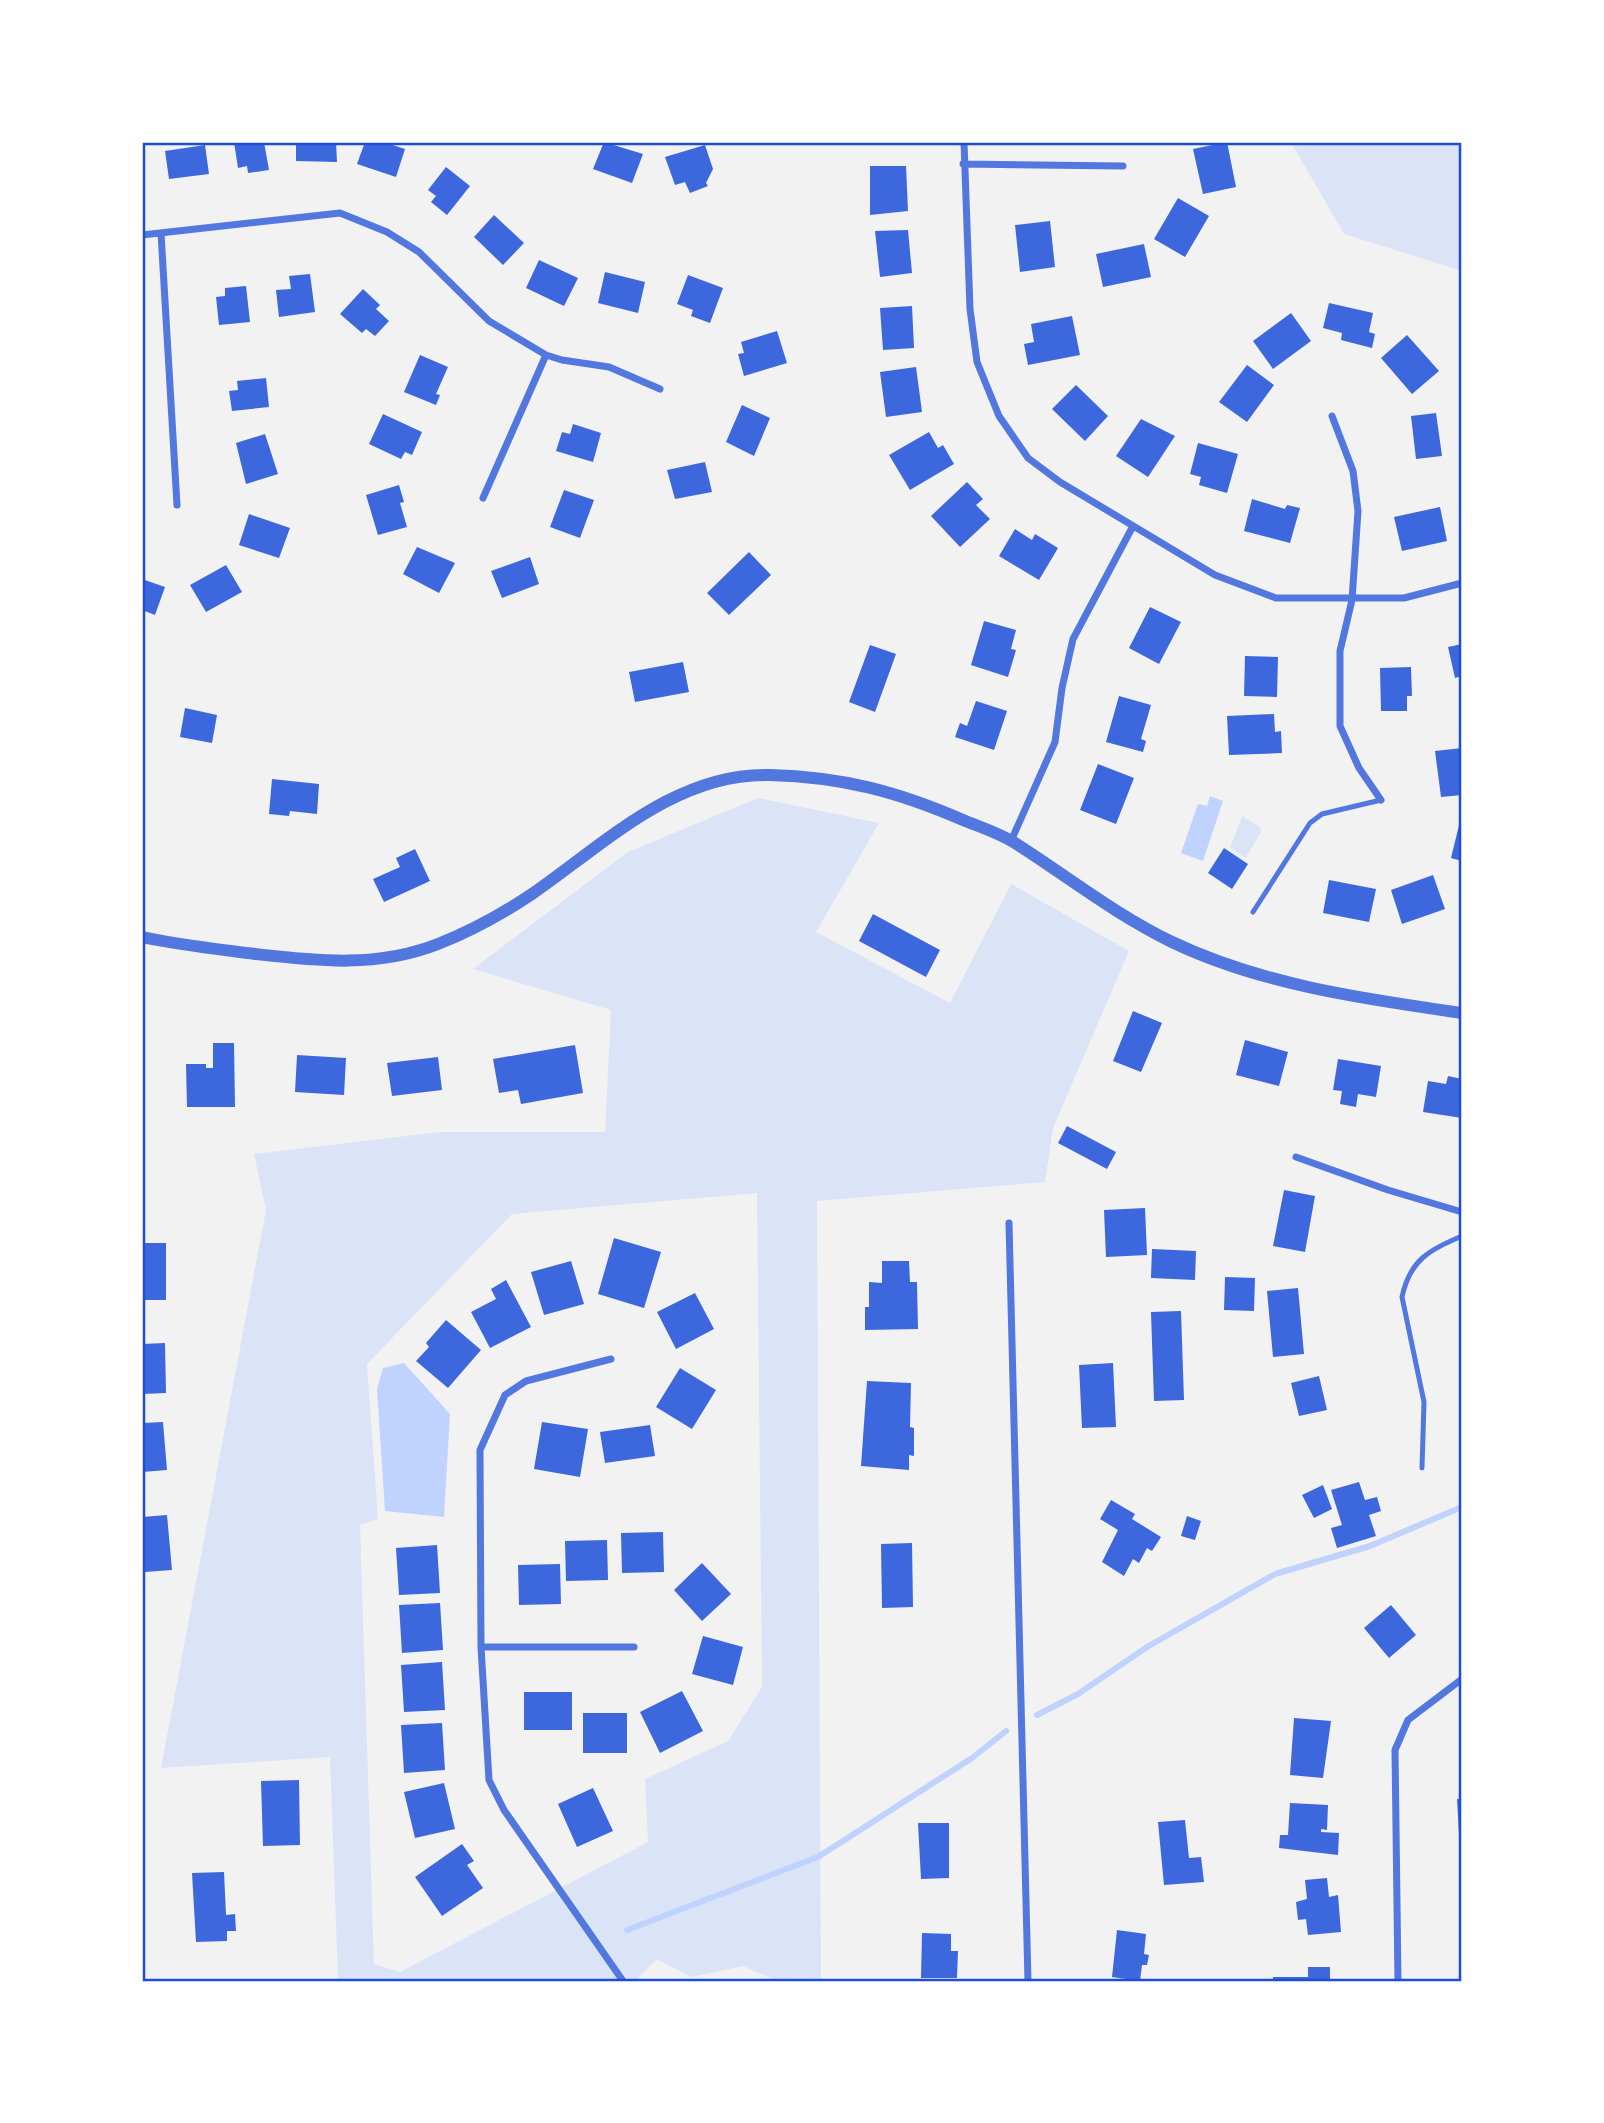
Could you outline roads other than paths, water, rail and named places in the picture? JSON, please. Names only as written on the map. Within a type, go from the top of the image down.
[{"type":"street","points":[[964,142],[973,336],[977,362],[999,416],[1028,458],[1060,482],[1215,575],[1276,598],[1352,600],[1404,597],[1462,583]]},
{"type":"street","points":[[964,164],[1123,166]]},
{"type":"street","points":[[142,235],[340,213],[387,232],[419,252],[489,321],[545,355],[609,367],[660,388]]},
{"type":"street","points":[[161,233],[177,505]]},
{"type":"street","points":[[483,498],[545,355]]},
{"type":"street","points":[[1332,416],[1353,471],[1358,512],[1352,600],[1339,651],[1340,726],[1359,768],[1381,800]]},
{"type":"street","points":[[1011,841],[1055,742],[1062,688],[1073,639],[1133,526]]},
{"type":"street","points":[[142,937],[328,963],[379,960],[435,946],[481,925],[531,894],[606,839],[672,797],[727,780],[765,774],[845,780],[920,802],[1011,841],[1094,897],[1160,935],[1223,963],[1277,979],[1394,1003],[1462,1013]]},
{"type":"street","points":[[1296,1157],[1388,1190],[1462,1212]]},
{"type":"street","points":[[1009,1223],[1028,1981]]},
{"type":"street","points":[[611,1359],[526,1381],[505,1395],[480,1450],[481,1647],[489,1780],[503,1810],[623,1981]]},
{"type":"street","points":[[481,1647],[634,1647]]},
{"type":"street","points":[[1398,1981],[1395,1750],[1408,1720],[1462,1679]]},
{"type":"lane","points":[[1252,912],[1310,823],[1322,814],[1381,800]]},
{"type":"lane","points":[[1422,1468],[1424,1402],[1402,1297],[1404,1286],[1428,1250],[1462,1236]]},
{"type":"water","points":[[1210,796],[1223,801],[1203,861],[1181,853],[1198,804],[1207,806]]},
{"type":"water","points":[[404,1363],[450,1414],[444,1517],[385,1511],[377,1389],[383,1368]]},
{"type":"waterway","points":[[1037,1715],[1078,1694],[1147,1647],[1275,1574],[1370,1546],[1462,1507]]},
{"type":"waterway","points":[[627,1930],[818,1857],[972,1758],[1006,1731]]}]
